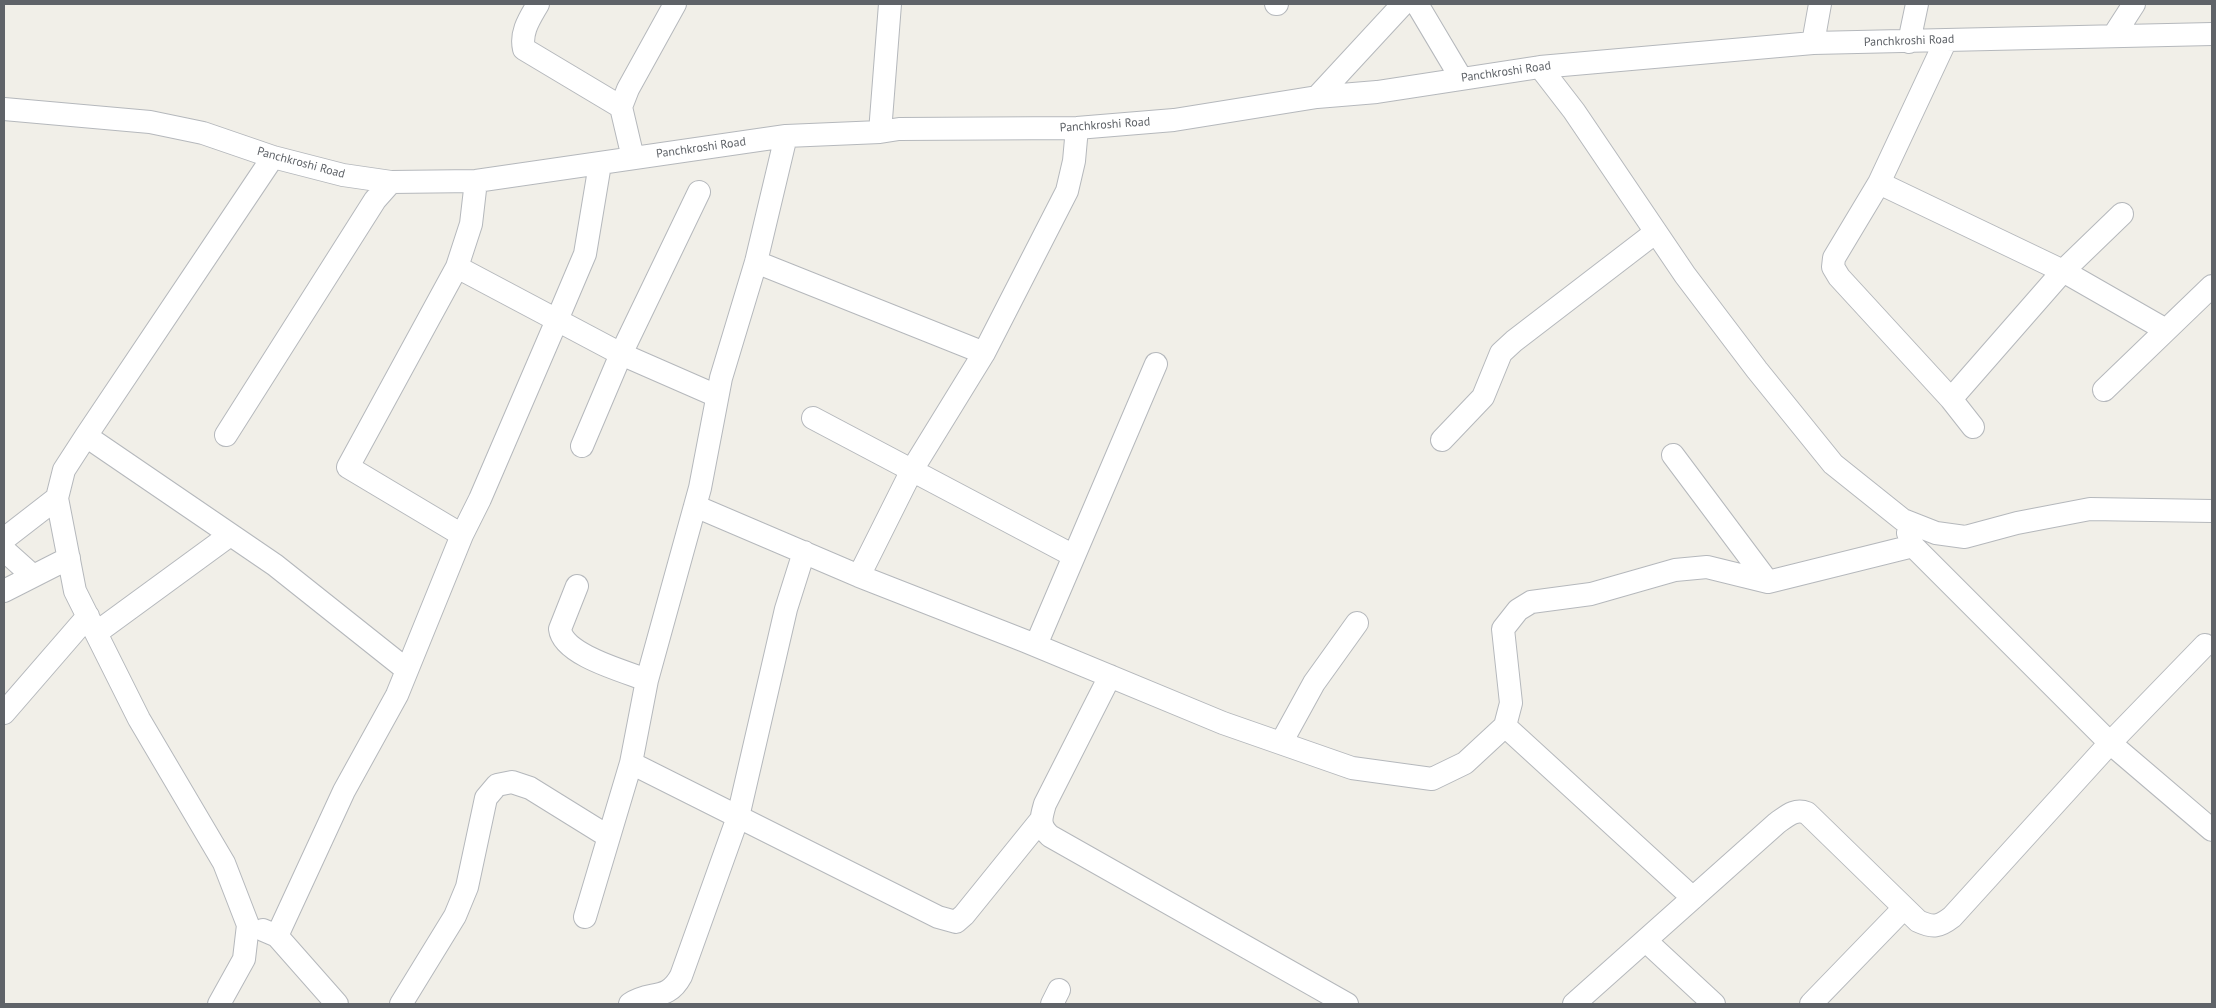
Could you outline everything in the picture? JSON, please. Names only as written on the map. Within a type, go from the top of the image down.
[{"type":"street","points":[[538,4],[526,28],[522,41],[524,49],[622,107]]},
{"type":"street","points":[[633,158],[622,107],[628,90],[675,4]]},
{"type":"street","points":[[880,132],[890,4]]},
{"type":"street","points":[[1317,97],[1402,4]]},
{"type":"street","points":[[1417,4],[1461,78]]},
{"type":"street","points":[[1813,43],[1820,4]]},
{"type":"street","points":[[1909,42],[1917,4]]},
{"type":"street","points":[[2114,35],[2134,4]]},
{"type":"street","name":"Panchkroshi Road","points":[[4,110],[150,122],[204,133],[273,157],[343,175],[391,182],[476,181],[786,136],[880,132],[899,129],[1077,128],[1174,120],[1317,97],[1377,92],[1461,78],[1540,68],[1813,43],[2212,34]]},
{"type":"street","points":[[1946,40],[1878,183],[1834,258],[1833,267],[1839,277],[1951,399],[1973,427]]},
{"type":"street","points":[[1540,68],[1574,111],[1691,283],[1833,464],[1903,520],[1936,533],[1965,537],[2017,523],[2090,509],[2212,512]]},
{"type":"street","points":[[860,576],[912,470],[984,353],[1067,191],[1074,161],[1077,128]]},
{"type":"street","points":[[585,917],[631,762],[647,680],[695,506],[721,378],[756,262],[786,136]]},
{"type":"street","points":[[218,1004],[244,959],[248,925],[224,863],[139,719],[75,591],[56,498],[64,470],[273,157]]},
{"type":"street","points":[[277,936],[344,791],[397,695],[462,535],[480,499],[585,254],[600,164]]},
{"type":"street","points":[[462,535],[348,467],[457,267],[472,224],[476,181]]},
{"type":"street","points":[[226,434],[375,200],[391,182]]},
{"type":"street","points":[[1878,183],[2063,272],[2166,330]]},
{"type":"street","points":[[582,446],[621,354],[700,192]]},
{"type":"street","points":[[1951,399],[2063,272],[2122,214]]},
{"type":"street","points":[[1442,440],[1483,397],[1501,353],[1656,232]]},
{"type":"street","points":[[756,262],[984,353]]},
{"type":"street","points":[[457,267],[621,354],[717,396]]},
{"type":"street","points":[[2104,390],[2212,286]]},
{"type":"street","points":[[1036,645],[1156,364]]},
{"type":"street","points":[[813,418],[1074,556]]},
{"type":"street","points":[[86,436],[275,565],[407,670]]},
{"type":"street","points":[[1673,455],[1768,582]]},
{"type":"street","points":[[4,539],[56,498]]},
{"type":"street","points":[[695,506],[860,576],[1224,722],[1352,768],[1432,778],[1465,763],[1505,726],[1510,703],[1503,629],[1518,610],[1532,602],[1591,594],[1675,570],[1707,567],[1768,582],[1913,546]]},
{"type":"street","points":[[1903,520],[1913,546],[2110,743],[2212,830]]},
{"type":"street","points":[[4,713],[92,625],[230,535]]},
{"type":"street","points":[[4,550],[33,576]]},
{"type":"street","points":[[630,1004],[640,997],[668,992],[676,985],[738,817],[786,609],[804,552]]},
{"type":"street","points":[[4,591],[69,558]]},
{"type":"street","points":[[577,586],[560,628],[561,636],[579,653],[647,680]]},
{"type":"street","points":[[1281,743],[1314,683],[1357,623]]},
{"type":"street","points":[[1574,1004],[1777,823],[1794,811],[1801,810],[1807,813],[1918,922],[1930,927],[1940,926],[1952,917],[2110,743],[2205,645]]},
{"type":"street","points":[[631,762],[938,917],[956,922],[964,915],[1040,821],[1045,804],[1110,676]]},
{"type":"street","points":[[1505,726],[1693,898]]},
{"type":"street","points":[[401,1004],[455,916],[466,887],[486,798],[497,785],[512,782],[530,788],[608,837]]},
{"type":"street","points":[[1040,821],[1043,830],[1050,836],[1317,997],[1347,1004]]},
{"type":"street","points":[[1811,1004],[1904,908]]},
{"type":"street","points":[[248,925],[277,936],[337,1004]]},
{"type":"street","points":[[1646,941],[1714,1004]]}]
